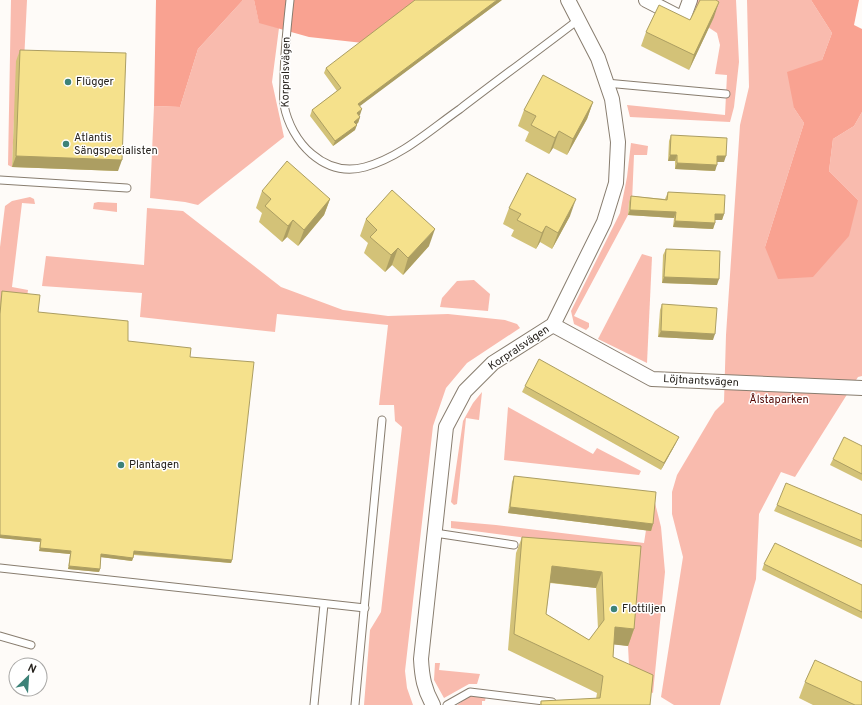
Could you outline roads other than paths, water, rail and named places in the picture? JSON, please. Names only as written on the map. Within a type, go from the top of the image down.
[{"type":"street","name":"Korpralsvägen","points":[[433,705],[425,691],[421,676],[421,659],[446,427],[465,391],[494,363],[552,325],[604,222],[616,184],[618,142],[612,99],[598,58],[568,0]]},
{"type":"street","points":[[646,0],[683,19],[690,0]]},
{"type":"street","name":"Löjtnantsvägen","points":[[552,325],[652,379],[862,388]]},
{"type":"lane","name":"Korpralsvägen","points":[[290,0],[284,58],[284,104],[290,128],[305,149],[318,160],[342,168],[364,168],[386,160],[415,142],[578,20]]},
{"type":"lane","points":[[606,83],[726,94]]},
{"type":"lane","points":[[0,180],[127,188]]},
{"type":"lane","points":[[355,705],[382,420]]},
{"type":"lane","points":[[435,533],[514,545]]},
{"type":"lane","points":[[0,568],[365,608]]},
{"type":"lane","points":[[314,705],[324,604]]},
{"type":"lane","points":[[0,636],[31,645]]},
{"type":"lane","points":[[447,705],[470,692],[561,703]]},
{"type":"place","name":"Flügger","points":[[68,82]]},
{"type":"place","name":"Atlantis Sängspecialisten","points":[[66,144]]},
{"type":"place","name":"Plantagen","points":[[121,465]]},
{"type":"place","name":"Flottiljen","points":[[614,609]]},
{"type":"park label","name":"Ålstaparken","points":[[779,400]]}]
